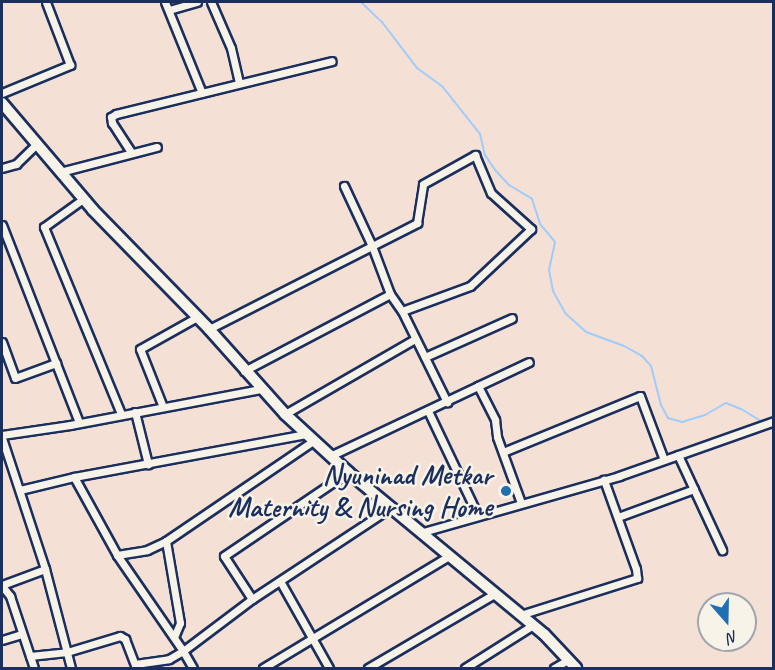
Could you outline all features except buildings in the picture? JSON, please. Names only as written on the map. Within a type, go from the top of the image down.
[{"type":"main road","points":[[2,103],[83,199],[209,329],[244,371],[285,414],[348,472],[533,625],[572,664]]},
{"type":"street","points":[[2,93],[70,65],[46,2]]},
{"type":"street","points":[[165,2],[202,93]]},
{"type":"street","points":[[169,10],[197,2]]},
{"type":"street","points":[[211,2],[231,48],[239,82]]},
{"type":"street","points":[[131,152],[112,123],[111,117],[239,82],[283,75],[332,61]]},
{"type":"street","points":[[2,168],[16,164],[37,144]]},
{"type":"street","points":[[60,172],[157,147]]},
{"type":"street","points":[[209,329],[417,223],[423,184],[475,155],[491,194],[531,229],[470,286],[402,311]]},
{"type":"street","points":[[345,186],[372,246],[390,294],[402,311],[447,402]]},
{"type":"street","points":[[83,199],[44,227],[121,414]]},
{"type":"street","points":[[2,225],[80,423]]},
{"type":"street","points":[[244,371],[390,294]]},
{"type":"street","points":[[163,407],[140,349],[197,317]]},
{"type":"street","points":[[426,357],[512,318]]},
{"type":"street","points":[[285,414],[415,339]]},
{"type":"street","points":[[2,342],[15,378],[56,363]]},
{"type":"street","points":[[330,456],[529,362]]},
{"type":"street","points":[[478,386],[495,420],[503,452],[521,503]]},
{"type":"street","points":[[71,669],[45,569],[2,436],[261,389]]},
{"type":"street","points":[[503,452],[640,396],[664,460]]},
{"type":"street","points":[[428,411],[478,516]]},
{"type":"street","points":[[135,412],[147,464]]},
{"type":"street","points":[[423,532],[604,480],[774,422]]},
{"type":"street","points":[[20,490],[75,477],[310,437]]},
{"type":"street","points":[[117,555],[147,550],[166,541],[310,437]]},
{"type":"street","points":[[678,455],[722,550]]},
{"type":"street","points":[[252,599],[224,556],[348,472]]},
{"type":"street","points":[[75,477],[117,555],[193,669]]},
{"type":"street","points":[[520,615],[637,578],[604,480]]},
{"type":"street","points":[[618,517],[694,489]]},
{"type":"street","points":[[30,656],[67,652],[120,636],[125,639],[135,666],[169,659],[252,599],[390,507]]},
{"type":"street","points":[[166,541],[180,623],[174,638]]},
{"type":"street","points":[[263,669],[450,555]]},
{"type":"street","points":[[34,669],[10,596],[2,585],[45,569]]},
{"type":"street","points":[[280,582],[329,669]]},
{"type":"street","points":[[368,669],[494,594]]},
{"type":"street","points":[[465,669],[533,625]]},
{"type":"street","points":[[2,639],[22,634]]},
{"type":"street","points":[[554,669],[572,664]]},
{"type":"waterway","points":[[361,2],[382,22],[417,68],[442,86],[480,134],[485,155],[495,170],[509,185],[532,199],[540,224],[555,242],[549,270],[553,291],[565,313],[586,332],[624,346],[642,356],[651,366],[661,405],[668,418],[682,422],[705,415],[726,403],[764,423]]},
{"type":"waterway","points":[[769,426],[774,430]]},
{"type":"place","name":"Nyuninad Metkar Maternity & Nursing Home","points":[[506,491]]}]
